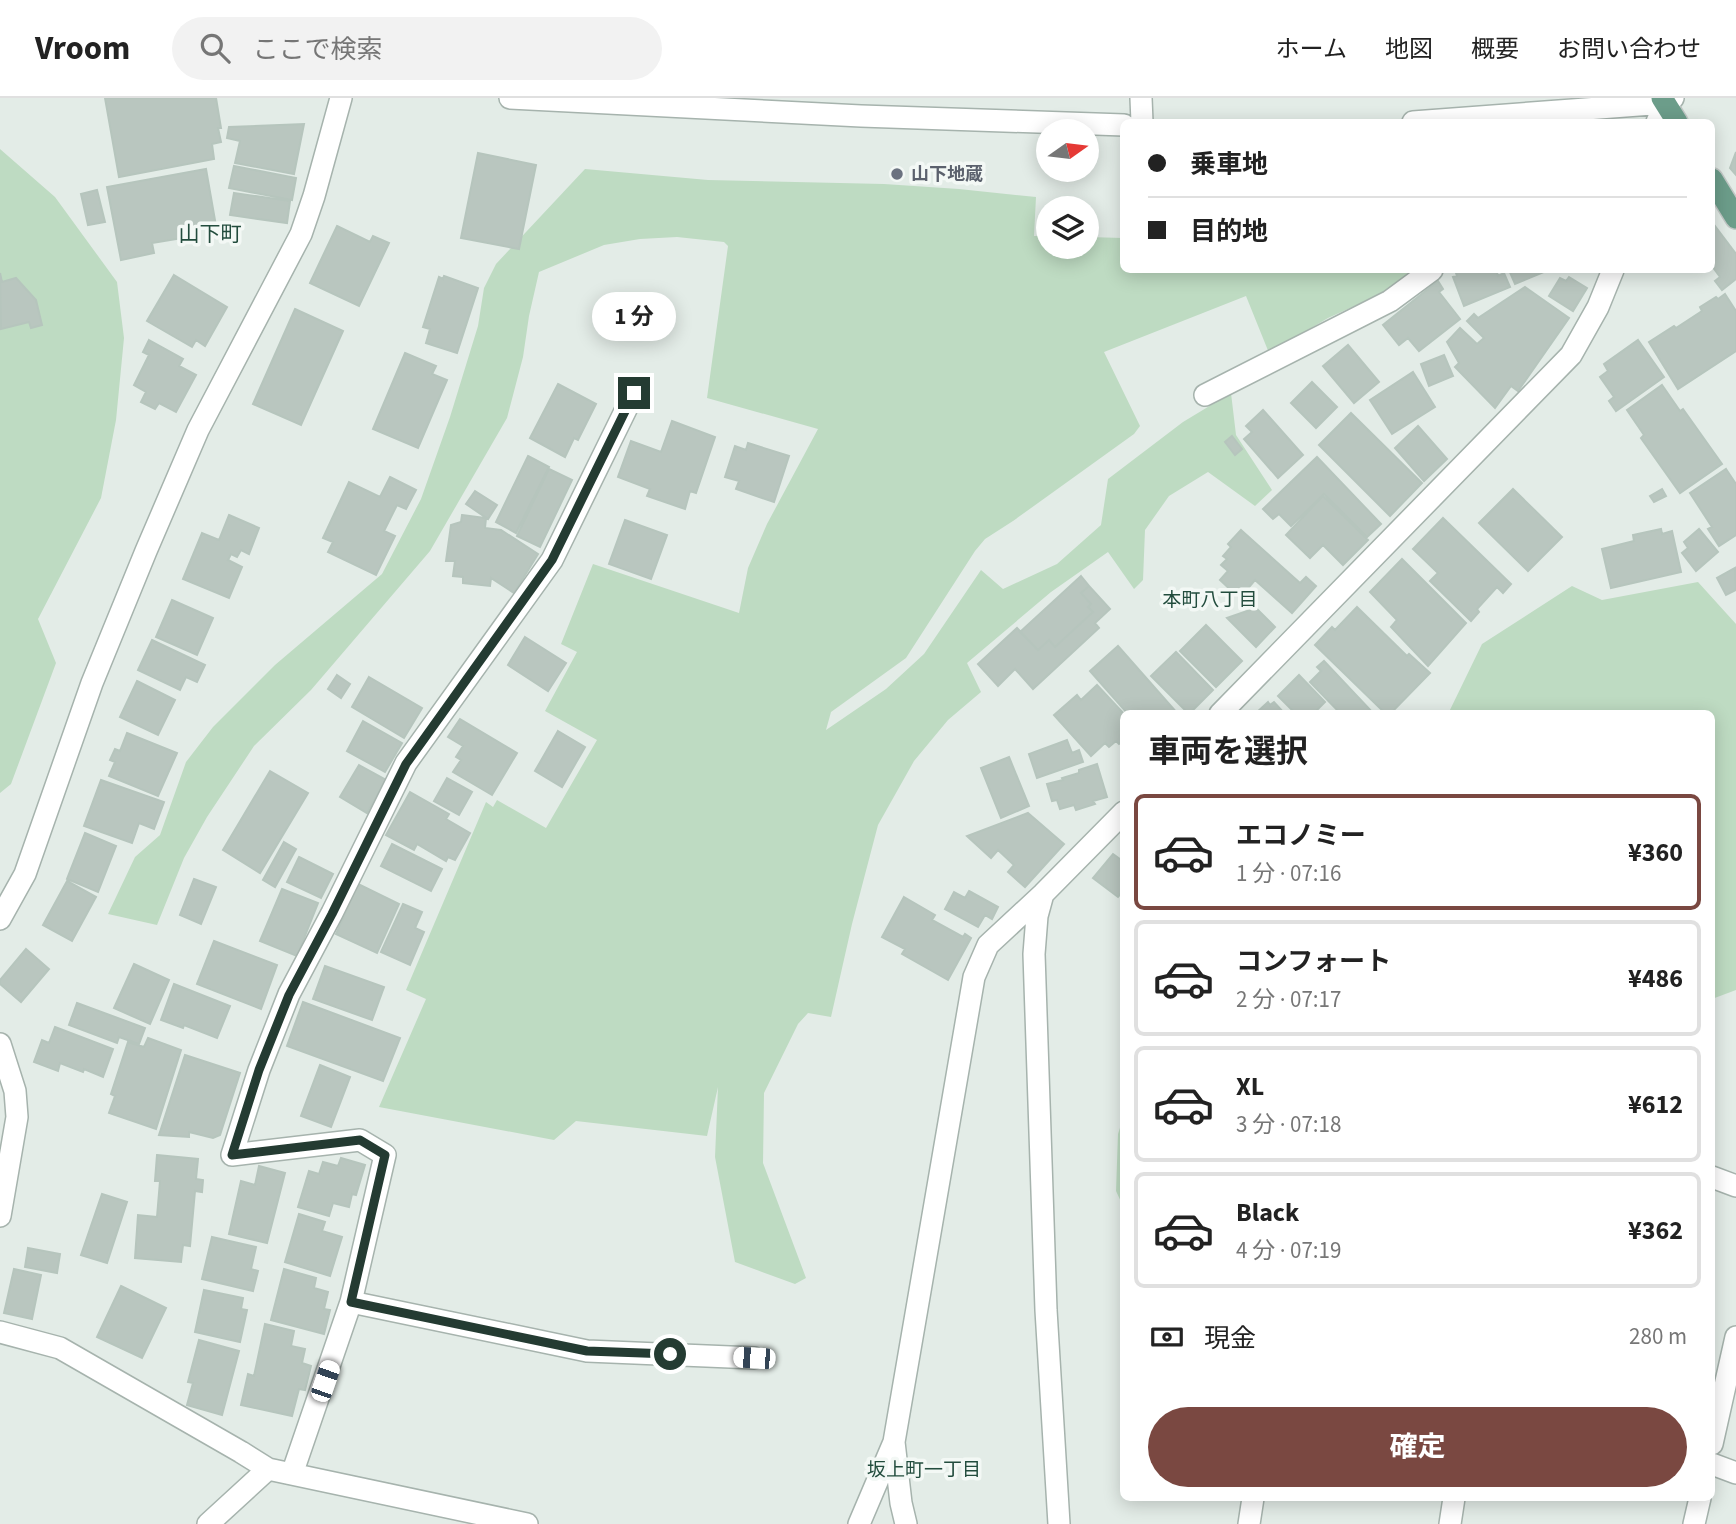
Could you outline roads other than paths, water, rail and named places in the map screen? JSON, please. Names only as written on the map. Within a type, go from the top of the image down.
[{"type":"main road","points":[[1664,105],[1675,119]]},
{"type":"main road","points":[[1715,184],[1736,218]]},
{"type":"street","points":[[0,919],[24,874],[92,683],[198,430],[301,234],[341,98]]},
{"type":"street","points":[[510,98],[858,107],[1120,125]]},
{"type":"street","points":[[1141,98],[1142,119]]},
{"type":"street","points":[[1457,119],[1664,105]]},
{"type":"street","points":[[1205,395],[1390,301],[1428,273]]},
{"type":"street","points":[[1224,710],[1572,355],[1598,307],[1612,273]]},
{"type":"street","points":[[292,1474],[351,1302],[385,1155],[360,1140],[232,1155],[259,1070],[289,995],[406,764],[552,560],[634,393]]},
{"type":"street","points":[[859,1524],[894,1442],[974,977],[988,945],[1120,816]]},
{"type":"street","points":[[1043,894],[1037,916],[1034,954],[1046,1310],[1059,1524]]},
{"type":"street","points":[[0,1044],[15,1091],[17,1116],[0,1216]]},
{"type":"street","points":[[1715,1178],[1736,1186]]},
{"type":"street","points":[[351,1302],[587,1351],[754,1358]]},
{"type":"street","points":[[0,1332],[60,1348],[268,1469],[527,1524]]},
{"type":"street","points":[[1715,1430],[1736,1336]]},
{"type":"street","points":[[894,1442],[906,1524]]},
{"type":"street","points":[[1715,1465],[1736,1473]]},
{"type":"street","points":[[208,1524],[268,1469]]},
{"type":"street","points":[[1249,1524],[1253,1501]]},
{"type":"street","points":[[1450,1524],[1454,1501]]},
{"type":"street","points":[[1694,1524],[1699,1501]]},
{"type":"place","name":"山下地蔵","points":[[897,174]]},
{"type":"district","name":"山下町","points":[[210,234]]},
{"type":"district","name":"本町八丁目","points":[[1210,600]]},
{"type":"district","name":"坂上町一丁目","points":[[924,1470]]}]
